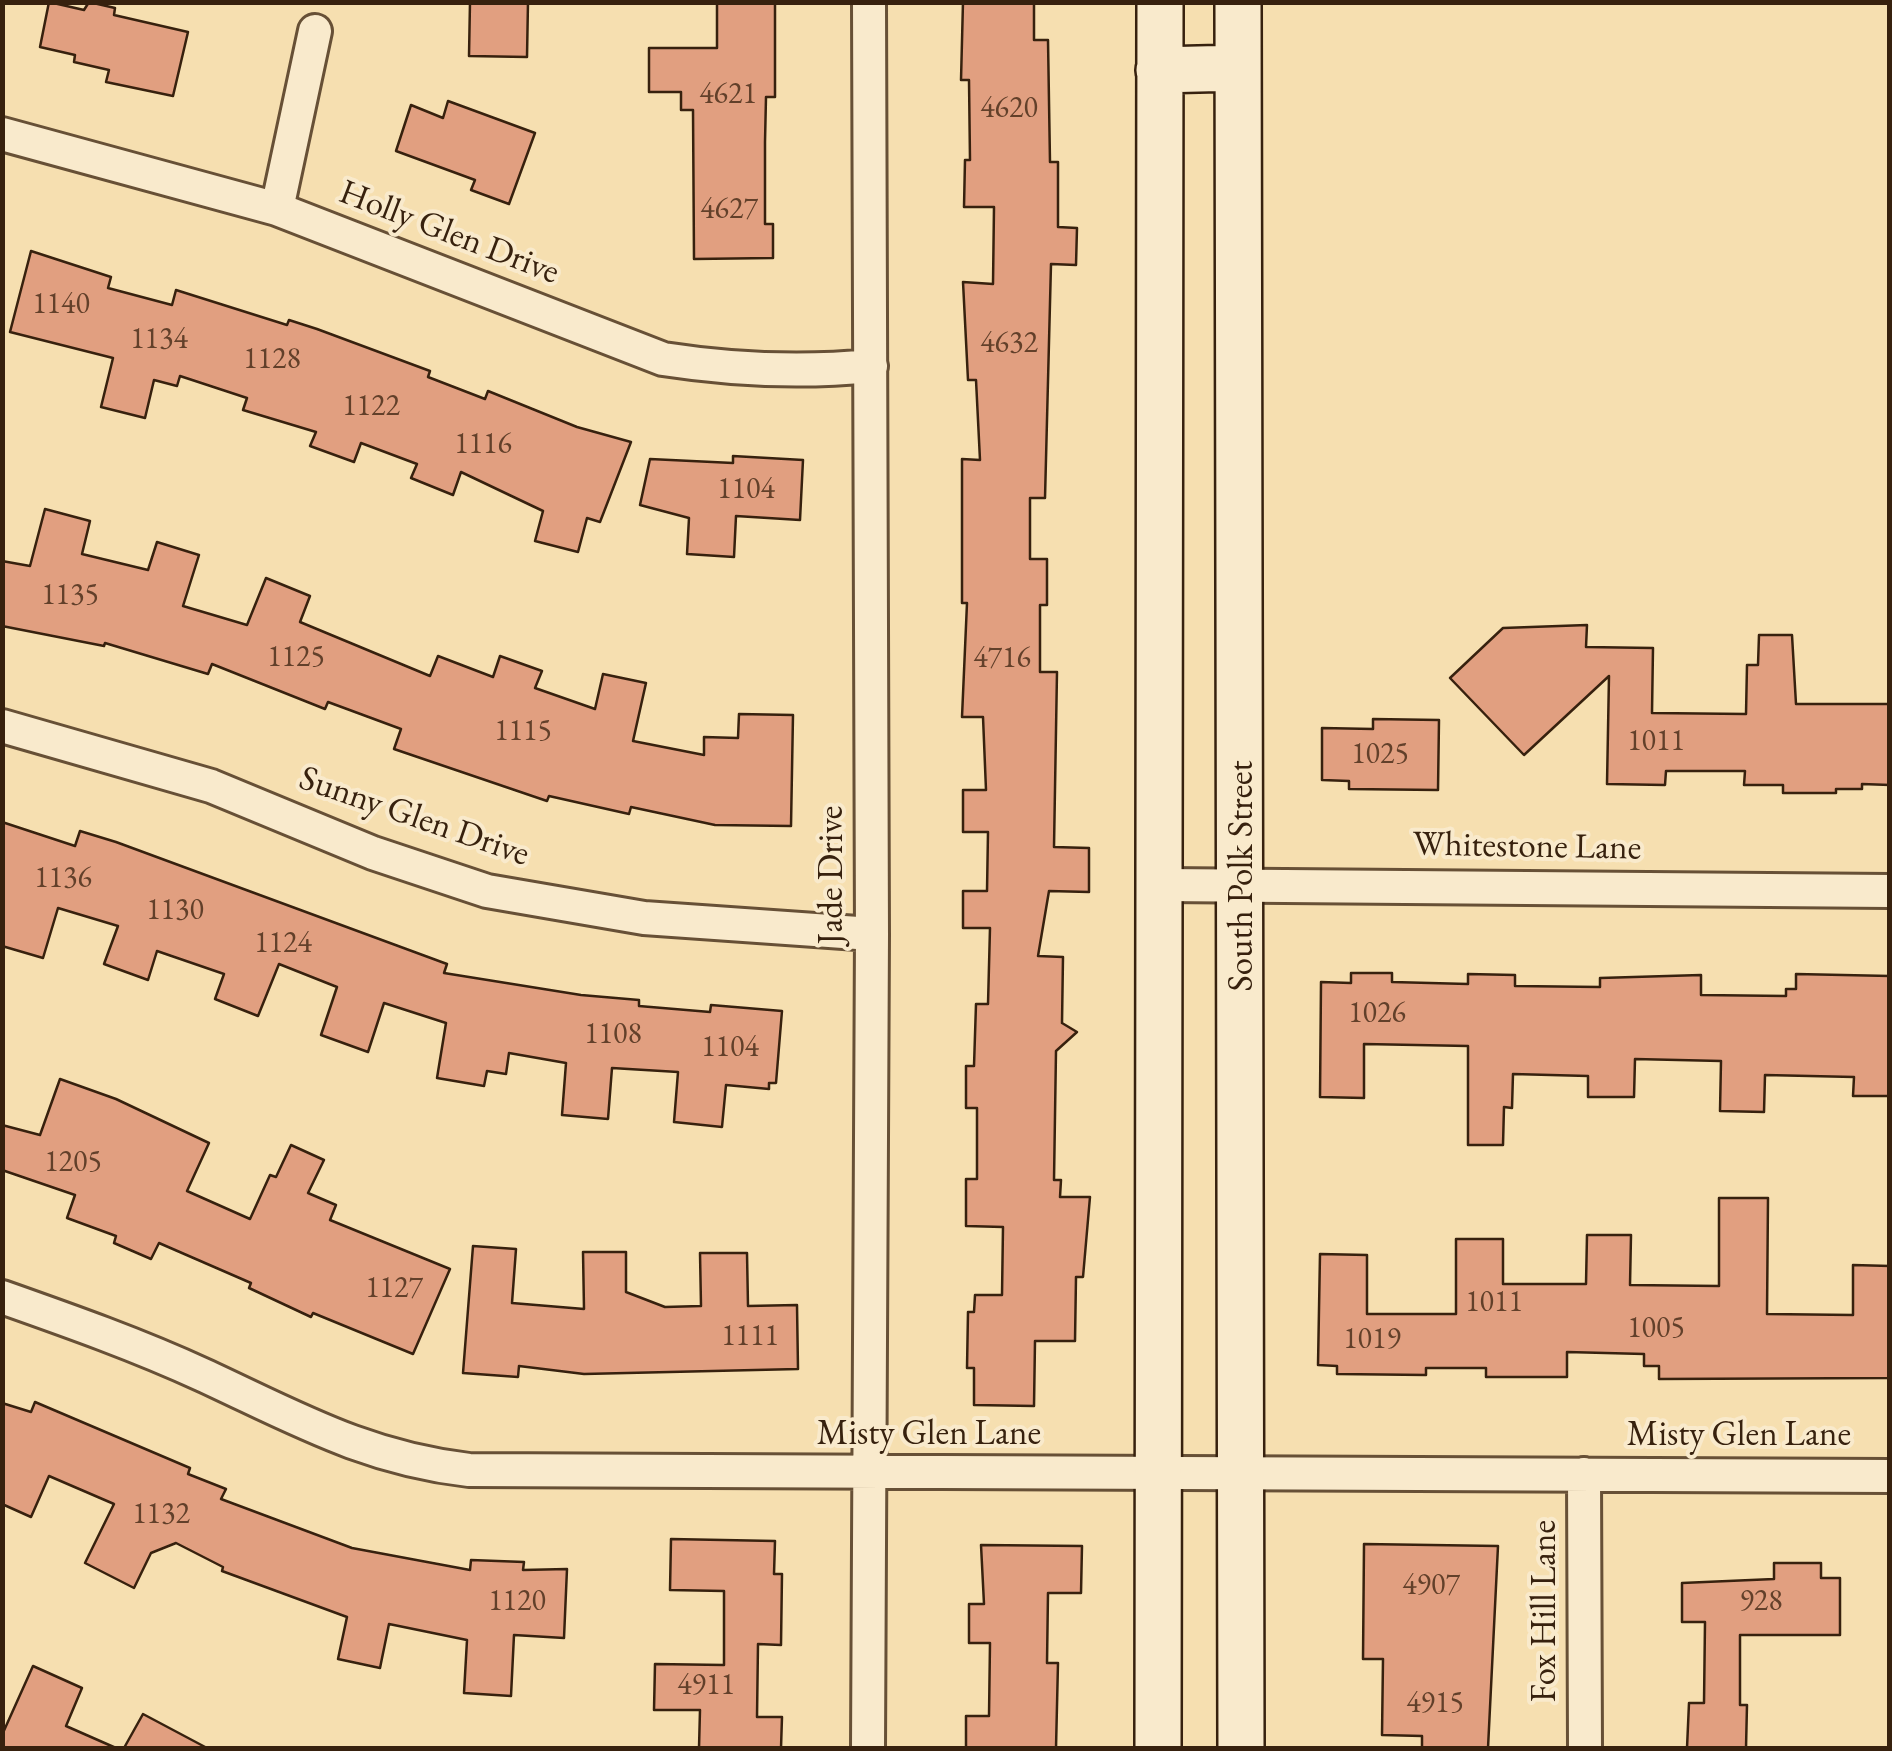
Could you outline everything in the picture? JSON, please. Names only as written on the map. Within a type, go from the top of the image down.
[{"type":"main road","points":[[1158,1748],[1163,885],[1160,2]]},
{"type":"main road","name":"South Polk Street","points":[[1238,2],[1241,1748]]},
{"type":"main road","points":[[1159,70],[1238,68]]},
{"type":"street","name":"Jade Drive","points":[[868,1748],[866,1474],[872,934],[870,2]]},
{"type":"street","points":[[278,209],[315,31]]},
{"type":"street","name":"Holly Glen Drive","points":[[2,134],[278,209],[663,358],[724,369],[804,372],[871,366]]},
{"type":"street","name":"Sunny Glen Drive","points":[[2,726],[212,786],[372,853],[486,891],[644,918],[872,934]]},
{"type":"street","name":"Whitestone Lane","points":[[1163,885],[1890,891]]},
{"type":"street","name":"Misty Glen Lane","points":[[2,1297],[125,1340],[348,1444],[412,1464],[487,1470],[866,1474],[1890,1476]]},
{"type":"street","name":"Fox Hill Lane","points":[[1584,1474],[1586,1748]]},
{"type":"building","points":[[49,2],[84,10],[89,2],[115,8],[114,15],[188,32],[173,96],[106,82],[109,70],[74,62],[75,55],[40,47]]},
{"type":"building","points":[[470,2],[528,2],[527,57],[469,56]]},
{"type":"building","points":[[717,2],[775,2],[775,97],[766,97],[765,142],[765,224],[773,224],[773,258],[694,259],[693,110],[681,110],[681,92],[649,92],[649,48],[717,48]]},
{"type":"building","points":[[963,2],[1034,2],[1034,40],[1048,40],[1050,162],[1058,162],[1058,227],[1077,228],[1076,265],[1051,264],[1045,498],[1030,498],[1030,559],[1047,559],[1047,605],[1040,605],[1040,672],[1057,672],[1054,847],[1089,848],[1089,892],[1049,891],[1038,956],[1063,957],[1062,1023],[1077,1032],[1056,1051],[1054,1180],[1061,1180],[1060,1197],[1090,1197],[1083,1277],[1076,1277],[1075,1341],[1035,1341],[1034,1406],[974,1405],[974,1368],[967,1368],[968,1312],[974,1312],[975,1295],[1002,1295],[1003,1227],[966,1226],[966,1179],[977,1179],[977,1108],[966,1108],[966,1066],[974,1066],[976,1004],[988,1004],[990,928],[963,928],[963,891],[987,891],[988,832],[963,832],[963,790],[986,790],[983,717],[962,717],[967,603],[962,603],[962,459],[980,460],[976,380],[968,380],[963,282],[993,284],[994,207],[964,207],[965,160],[970,160],[969,80],[961,80]]},
{"type":"building","points":[[448,101],[535,133],[509,204],[471,190],[475,180],[396,151],[411,105],[443,118]]},
{"type":"building","points":[[31,251],[111,277],[108,288],[172,305],[176,290],[287,325],[289,320],[430,371],[428,377],[485,399],[488,391],[577,427],[631,442],[600,522],[587,518],[578,552],[535,541],[543,511],[461,472],[453,495],[411,478],[417,464],[361,443],[354,462],[310,446],[316,432],[243,410],[247,398],[180,376],[177,386],[154,380],[145,418],[101,407],[113,358],[10,332]]},
{"type":"building","points":[[733,456],[803,460],[800,520],[736,516],[734,557],[687,554],[689,518],[640,505],[650,459],[733,463]]},
{"type":"building","points":[[45,509],[90,521],[82,554],[148,570],[157,542],[199,555],[183,606],[247,625],[266,578],[310,596],[300,622],[430,676],[438,656],[493,677],[500,656],[542,671],[535,688],[595,709],[603,674],[646,683],[633,741],[704,755],[704,737],[738,738],[739,714],[793,715],[791,826],[715,825],[631,807],[629,814],[549,796],[547,801],[394,749],[401,729],[328,702],[325,709],[212,664],[208,674],[105,643],[104,646],[2,626],[2,561],[30,566]]},
{"type":"building","points":[[1587,625],[1586,647],[1653,648],[1652,713],[1746,714],[1747,665],[1758,665],[1759,635],[1792,635],[1796,704],[1890,704],[1890,785],[1862,784],[1862,789],[1836,789],[1836,793],[1783,793],[1783,785],[1744,785],[1745,771],[1666,771],[1665,785],[1607,784],[1609,676],[1524,755],[1450,678],[1503,628]]},
{"type":"building","points":[[1373,719],[1439,720],[1438,790],[1349,789],[1349,781],[1322,780],[1322,728],[1373,729]]},
{"type":"building","points":[[2,822],[75,846],[80,831],[116,842],[447,964],[444,973],[581,995],[639,1000],[639,1006],[710,1012],[711,1005],[782,1011],[776,1083],[769,1083],[769,1089],[726,1085],[722,1127],[674,1122],[678,1072],[612,1068],[608,1119],[562,1115],[566,1063],[509,1053],[506,1074],[487,1071],[484,1086],[437,1078],[446,1023],[384,1003],[368,1052],[321,1035],[337,987],[279,964],[258,1016],[215,999],[224,974],[157,951],[148,980],[104,964],[118,926],[58,908],[43,958],[2,946]]},
{"type":"building","points":[[1351,973],[1392,973],[1392,982],[1468,984],[1468,974],[1515,975],[1515,986],[1600,987],[1600,978],[1701,975],[1701,995],[1786,996],[1786,989],[1796,989],[1796,974],[1890,976],[1890,1096],[1853,1096],[1854,1077],[1765,1075],[1764,1112],[1720,1111],[1721,1061],[1635,1059],[1634,1097],[1588,1097],[1588,1076],[1513,1074],[1512,1108],[1504,1107],[1503,1145],[1468,1145],[1468,1046],[1364,1044],[1364,1098],[1320,1097],[1321,982],[1351,983]]},
{"type":"building","points":[[60,1079],[116,1099],[209,1143],[187,1191],[250,1219],[270,1175],[276,1177],[291,1145],[324,1160],[308,1193],[336,1205],[330,1220],[450,1269],[413,1354],[313,1313],[311,1317],[249,1288],[251,1283],[159,1243],[151,1259],[114,1243],[116,1236],[67,1218],[75,1195],[2,1170],[2,1125],[40,1135]]},
{"type":"building","points":[[1719,1198],[1768,1198],[1767,1314],[1853,1315],[1853,1265],[1890,1266],[1890,1378],[1659,1379],[1659,1366],[1644,1366],[1644,1354],[1567,1352],[1567,1377],[1486,1377],[1486,1368],[1426,1368],[1426,1375],[1337,1374],[1337,1366],[1318,1365],[1320,1254],[1367,1255],[1367,1314],[1456,1314],[1456,1239],[1503,1239],[1503,1284],[1586,1284],[1587,1235],[1631,1235],[1630,1285],[1719,1286]]},
{"type":"building","points":[[473,1246],[516,1249],[512,1303],[584,1309],[583,1252],[626,1252],[626,1292],[665,1307],[701,1306],[700,1253],[747,1253],[748,1306],[797,1305],[798,1369],[584,1374],[519,1366],[518,1377],[463,1373]]},
{"type":"building","points":[[35,1402],[190,1468],[188,1474],[226,1489],[221,1499],[352,1548],[470,1570],[471,1560],[524,1562],[523,1570],[567,1569],[564,1638],[514,1635],[511,1696],[464,1693],[467,1640],[389,1624],[380,1668],[338,1659],[347,1617],[222,1571],[223,1567],[176,1543],[151,1553],[134,1588],[85,1563],[114,1504],[49,1476],[31,1517],[2,1504],[2,1403],[31,1412]]},
{"type":"building","points":[[671,1539],[775,1541],[774,1574],[782,1574],[781,1645],[758,1644],[757,1717],[782,1717],[781,1748],[699,1748],[700,1710],[654,1710],[655,1664],[724,1665],[724,1591],[670,1590]]},
{"type":"building","points":[[1364,1544],[1498,1546],[1488,1748],[1422,1748],[1422,1736],[1382,1735],[1383,1659],[1363,1659]]},
{"type":"building","points":[[981,1545],[1082,1546],[1081,1593],[1048,1593],[1047,1663],[1058,1663],[1056,1748],[966,1748],[966,1716],[989,1716],[990,1643],[969,1643],[969,1604],[984,1604]]},
{"type":"building","points":[[1774,1563],[1821,1563],[1821,1578],[1840,1578],[1840,1635],[1740,1635],[1740,1705],[1747,1705],[1746,1748],[1687,1748],[1689,1703],[1704,1703],[1705,1622],[1682,1622],[1682,1583],[1774,1579]]},
{"type":"building","points":[[33,1666],[82,1688],[66,1726],[116,1748],[2,1748],[2,1735]]},
{"type":"building","points":[[143,1714],[207,1748],[124,1748]]}]
